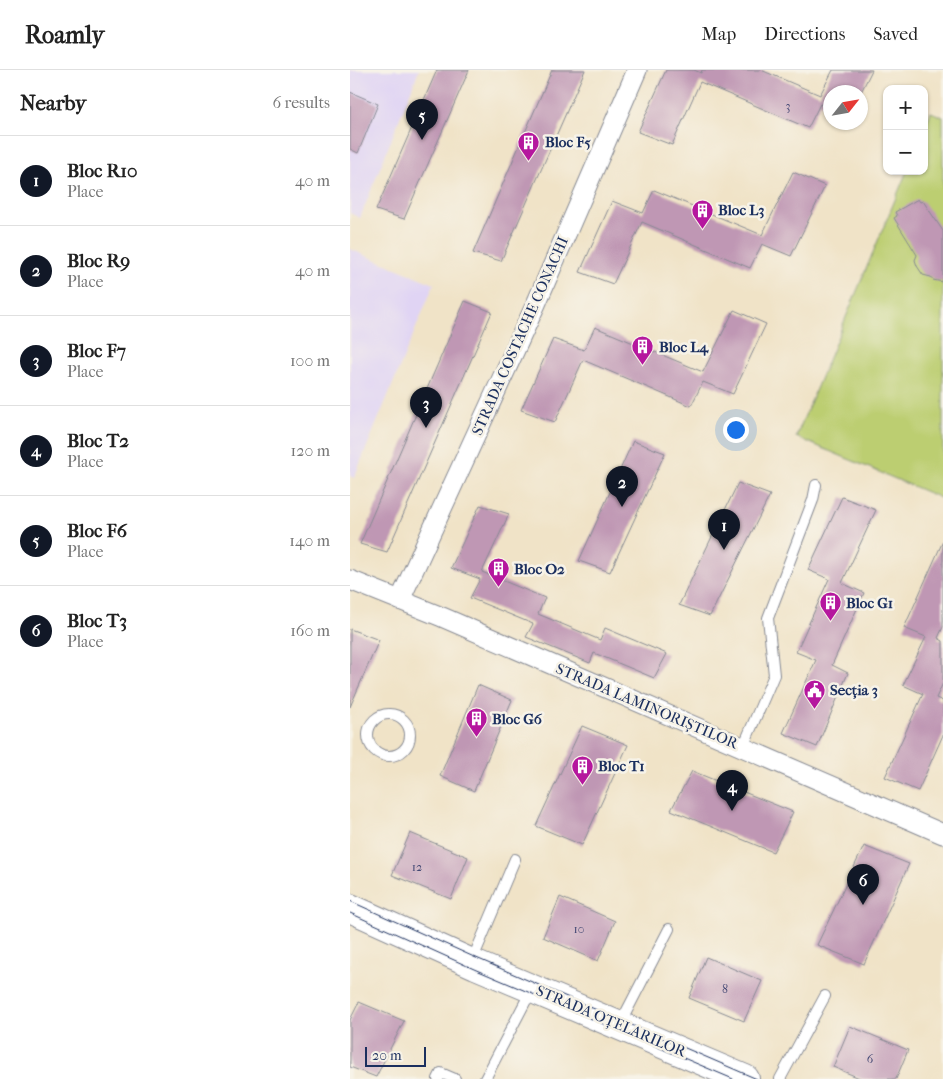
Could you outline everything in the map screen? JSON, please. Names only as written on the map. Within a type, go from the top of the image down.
[{"type":"main road","name":"STRADA OȚELARILOR","points":[[350,908],[474,964],[745,1079]]},
{"type":"street","name":"STRADA COSTACHE CONACHI","points":[[400,600],[536,304],[636,70]]},
{"type":"street","name":"STRADA LAMINORIȘTILOR","points":[[350,580],[744,747],[943,834]]},
{"type":"lane","points":[[744,747],[774,675],[768,618],[813,500],[816,485]]},
{"type":"lane","points":[[396,715],[404,720],[409,729],[410,739],[406,748],[398,754],[389,757],[379,754],[369,742],[369,727],[380,716],[396,715]]},
{"type":"lane","points":[[474,964],[515,859]]},
{"type":"lane","points":[[620,1025],[669,928]]},
{"type":"lane","points":[[485,1079],[533,988]]},
{"type":"lane","points":[[780,1079],[825,996]]},
{"type":"lane","points":[[438,1079],[441,1073],[455,1079]]},
{"type":"shaded area","points":[[350,70],[419,70],[360,218],[350,213]]},
{"type":"shaded area","points":[[350,249],[434,284],[354,478],[350,476]]},
{"type":"green space","points":[[931,112],[943,117],[943,499],[796,437],[905,175],[928,175],[928,119]]},
{"type":"building","points":[[437,70],[469,70],[404,219],[376,210]]},
{"type":"building","name":"Bloc F5","points":[[552,70],[585,70],[501,261],[473,253]]},
{"type":"building","points":[[666,70],[694,70],[701,73],[702,70],[761,70],[820,95],[823,89],[823,105],[820,104],[808,128],[700,82],[672,145],[638,132]]},
{"type":"building","points":[[833,70],[872,70],[864,85],[825,85]]},
{"type":"building","points":[[350,92],[378,104],[358,153],[350,149]]},
{"type":"building","name":"Bloc L3","points":[[793,172],[825,186],[791,256],[762,244],[750,268],[642,222],[613,284],[580,272],[612,201],[643,213],[654,190],[762,235]]},
{"type":"building","points":[[918,199],[920,202],[923,201],[943,231],[943,282],[923,275],[915,260],[917,255],[894,218],[897,216],[895,212]]},
{"type":"building","points":[[465,301],[492,312],[387,552],[360,544]]},
{"type":"building","name":"Bloc L4","points":[[734,310],[766,324],[733,394],[703,382],[691,406],[583,360],[555,422],[521,410],[553,339],[584,350],[595,327],[703,372]]},
{"type":"building","points":[[633,441],[665,453],[610,572],[579,561]]},
{"type":"building","points":[[738,483],[770,495],[710,616],[679,605]]},
{"type":"building","name":"Bloc G1","points":[[842,497],[876,510],[842,583],[864,593],[832,665],[848,673],[817,747],[783,733],[816,660],[796,652],[829,579],[808,570]]},
{"type":"building","name":"Bloc O2","points":[[480,505],[509,514],[482,572],[545,598],[538,614],[600,640],[605,628],[667,654],[654,678],[594,653],[590,663],[526,637],[533,624],[470,598],[480,579],[451,568]]},
{"type":"building","points":[[943,541],[943,627],[938,638],[943,641],[943,683],[936,698],[943,701],[943,735],[918,791],[885,777],[923,694],[903,685],[926,637],[904,628]]},
{"type":"building","points":[[350,629],[379,640],[350,707]]},
{"type":"building","name":"Bloc G6","points":[[478,685],[512,700],[474,791],[440,776]]},
{"type":"building","name":"Bloc T1","points":[[582,726],[628,745],[582,845],[536,826]]},
{"type":"building","points":[[692,771],[793,812],[773,852],[671,810]]},
{"type":"building","points":[[410,833],[468,857],[451,899],[392,875]]},
{"type":"building","points":[[864,846],[909,864],[864,964],[817,945]]},
{"type":"building","points":[[560,897],[615,921],[598,961],[543,937]]},
{"type":"building","points":[[706,957],[762,981],[744,1021],[689,998]]},
{"type":"building","points":[[359,1002],[404,1021],[376,1077],[350,1067],[350,1020]]},
{"type":"building","points":[[850,1026],[908,1050],[896,1079],[862,1079],[833,1067]]},
{"type":"tram line","points":[[350,901],[474,957],[757,1079]]},
{"type":"tram line","points":[[350,913],[474,969],[733,1079]]},
{"type":"place","name":"Bloc F6","points":[[422,140]]},
{"type":"place","name":"Bloc F5","points":[[529,161]]},
{"type":"place","name":"Bloc L3","points":[[702,229]]},
{"type":"place","name":"Bloc L4","points":[[643,366]]},
{"type":"place","name":"Bloc F7","points":[[426,428]]},
{"type":"place","name":"Bloc R9","points":[[622,507]]},
{"type":"place","name":"Bloc R10","points":[[724,550]]},
{"type":"place","name":"Bloc O2","points":[[498,588]]},
{"type":"place","name":"Bloc G1","points":[[830,622]]},
{"type":"place","name":"Secția 3","points":[[814,709]]},
{"type":"place","name":"Bloc G6","points":[[476,738]]},
{"type":"place","name":"Bloc T1","points":[[582,785]]},
{"type":"place","name":"Bloc T2","points":[[732,811]]},
{"type":"place","name":"Bloc T3","points":[[863,905]]}]
